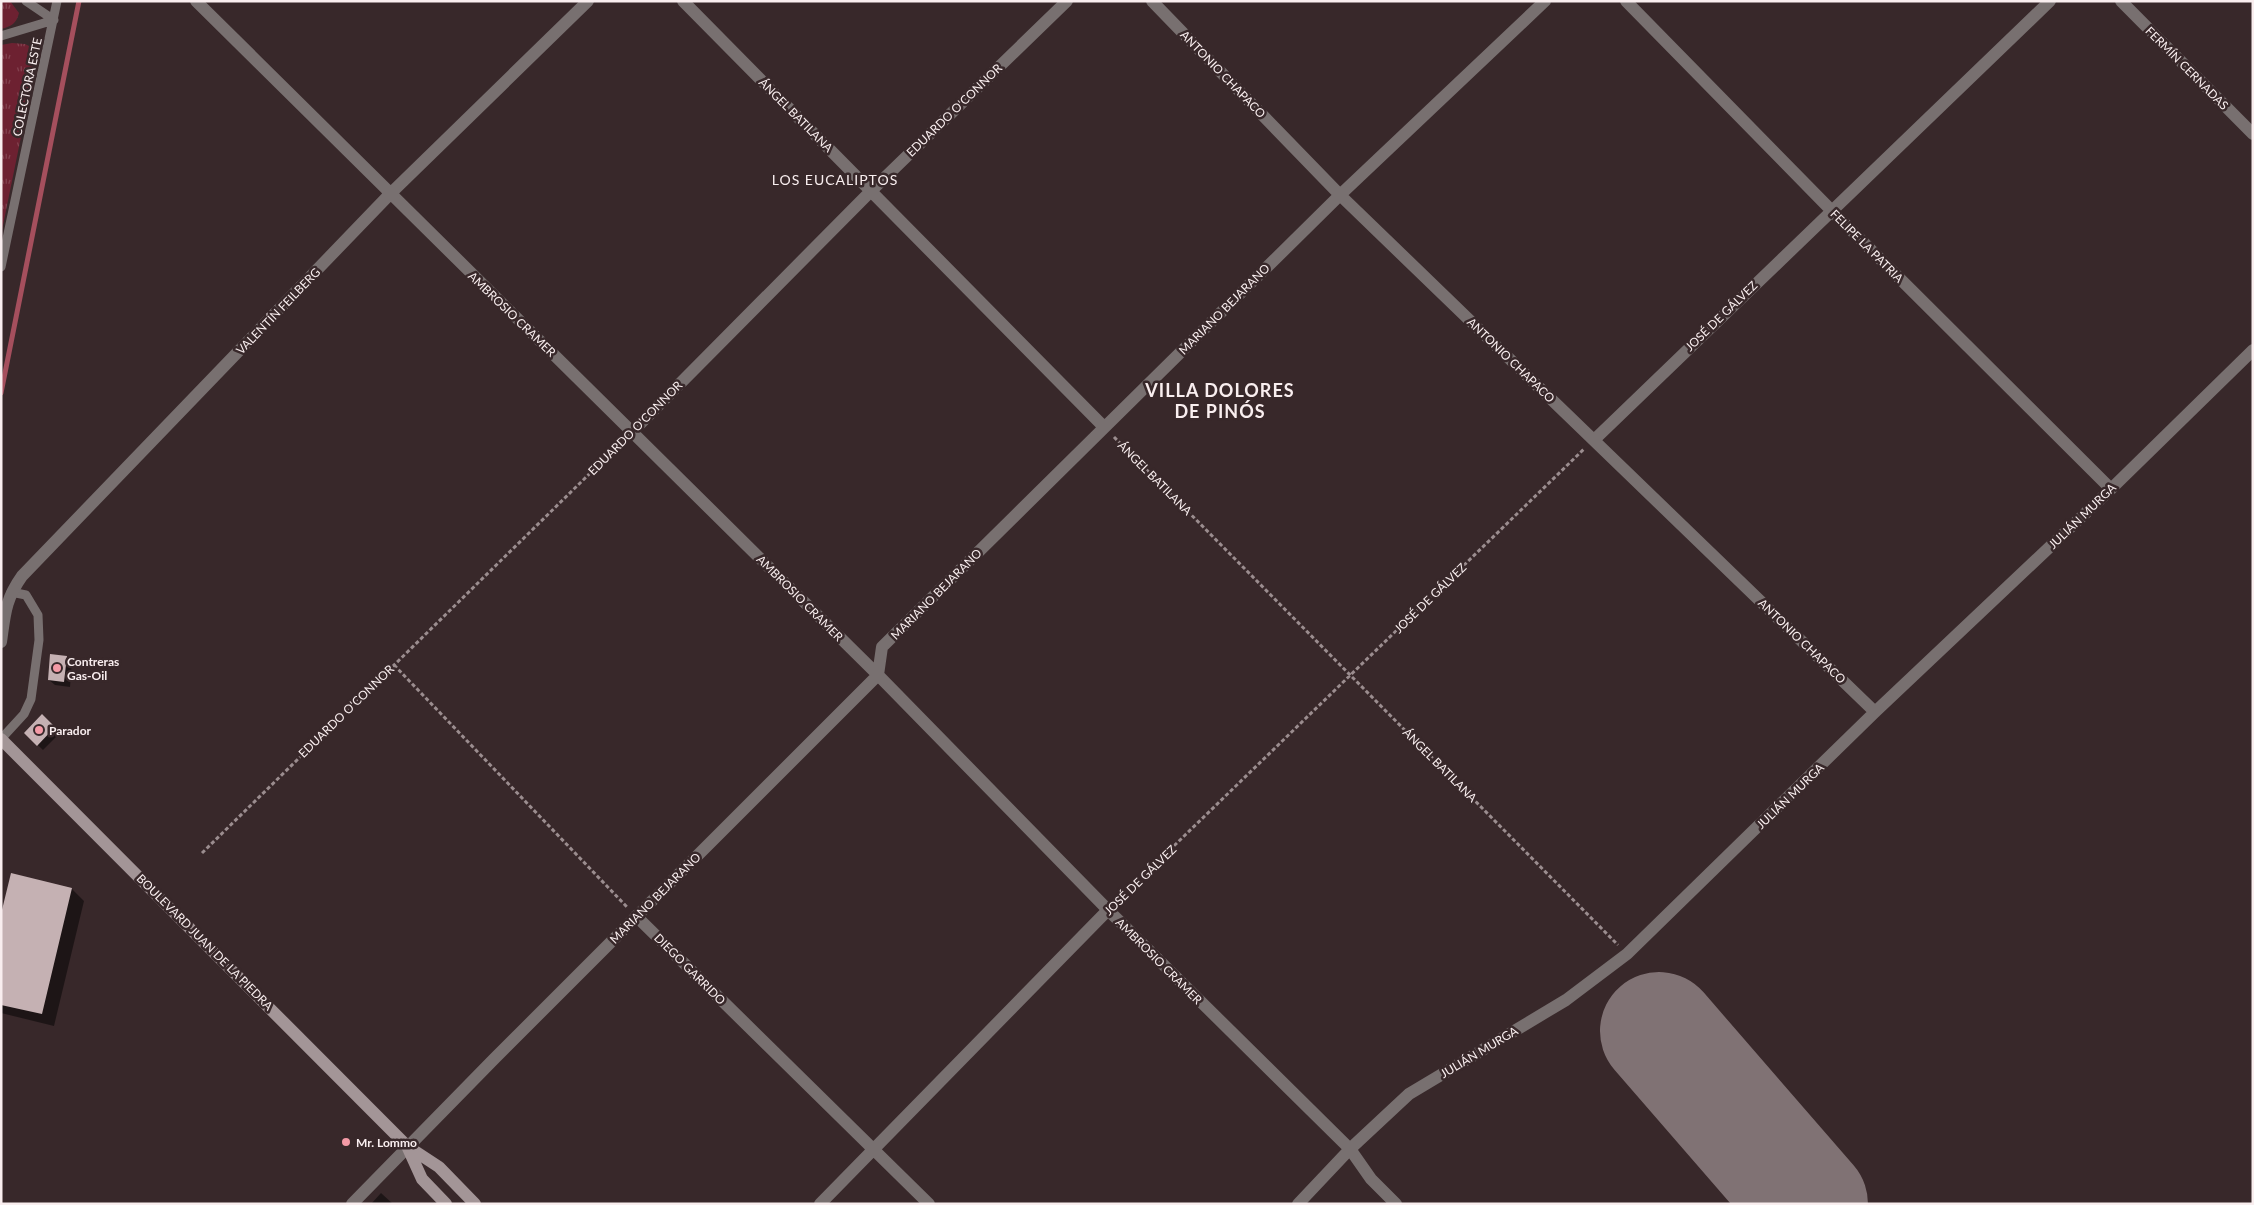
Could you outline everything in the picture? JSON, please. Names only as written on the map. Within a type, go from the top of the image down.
[{"type":"main road","name":"BOULEVARD JUAN DE LA PIEDRA","points":[[1,739],[407,1146],[439,1167],[476,1204]]},
{"type":"main road","name":"BOULEVARD JUAN DE LA PIEDRA","points":[[407,1146],[422,1180],[446,1204]]},
{"type":"street","name":"AMBROSIO CRAMER","points":[[196,1],[878,675],[1108,910],[1350,1149],[1371,1179],[1396,1204]]},
{"type":"street","name":"VALENTÍN FEILBERG","points":[[1,642],[6,607],[11,592],[29,568],[390,194],[588,1]]},
{"type":"street","name":"ÁNGEL BATILANA","points":[[683,1],[1104,427]]},
{"type":"street","name":"EDUARDO O'CONNOR","points":[[632,432],[870,191],[1067,1]]},
{"type":"street","name":"ANTONIO CHAPACO","points":[[1152,1],[1340,195],[1875,712]]},
{"type":"street","name":"MARIANO BEJARANO","points":[[352,1204],[407,1146],[878,675],[882,647],[1340,195],[1545,1]]},
{"type":"street","name":"FELIPE LA PATRIA","points":[[1626,1],[1831,210],[2111,489]]},
{"type":"street","name":"JOSÉ DE GÁLVEZ","points":[[1594,440],[2050,1]]},
{"type":"street","name":"FERMÍN CERNADAS","points":[[2121,1],[2253,134]]},
{"type":"street","name":"JULIÁN MURGA","points":[[1298,1204],[1350,1149],[1410,1094],[1566,1000],[1628,954],[1875,712],[2111,489],[2253,350]]},
{"type":"street","name":"JOSÉ DE GÁLVEZ","points":[[820,1204],[1108,910]]},
{"type":"street","name":"DIEGO GARRIDO","points":[[636,916],[929,1204]]},
{"type":"lane","points":[[26,1],[54,20]]},
{"type":"lane","name":"COLECTORA ESTE","points":[[1,267],[57,1]]},
{"type":"lane","points":[[1,36],[54,20]]},
{"type":"lane","points":[[1,739],[24,714],[31,699],[39,640],[38,615],[26,595],[11,592]]},
{"type":"path","name":"ÁNGEL BATILANA","points":[[1104,427],[1628,954]]},
{"type":"path","name":"EDUARDO O'CONNOR","points":[[202,852],[632,432]]},
{"type":"path","name":"JOSÉ DE GÁLVEZ","points":[[1108,910],[1594,440]]},
{"type":"path","points":[[394,665],[636,916]]},
{"type":"green space","points":[[1,1],[10,1],[19,13],[13,24],[1,29]]},
{"type":"green space","points":[[12,43],[25,44],[33,48],[34,73],[1,235],[1,45]]},
{"type":"building","name":"Contreras Gas-Oil","points":[[50,654],[67,656],[64,682],[48,680]]},
{"type":"building","name":"Parador","points":[[42,714],[55,727],[37,746],[24,733]]},
{"type":"building","points":[[11,873],[72,888],[42,1014],[1,1005],[1,914]]},
{"type":"waterway","points":[[1,393],[79,1]]},
{"type":"runway","points":[[1659,1031],[1809,1204]]},
{"type":"place","name":"Contreras Gas-Oil","points":[[57,668]]},
{"type":"place","name":"Parador","points":[[39,730]]},
{"type":"place","name":"Mr. Lommo","points":[[346,1142]]},
{"type":"district","name":"LOS EUCALIPTOS","points":[[835,179]]},
{"type":"district","name":"VILLA DOLORES DE PINÓS","points":[[1220,400]]}]
